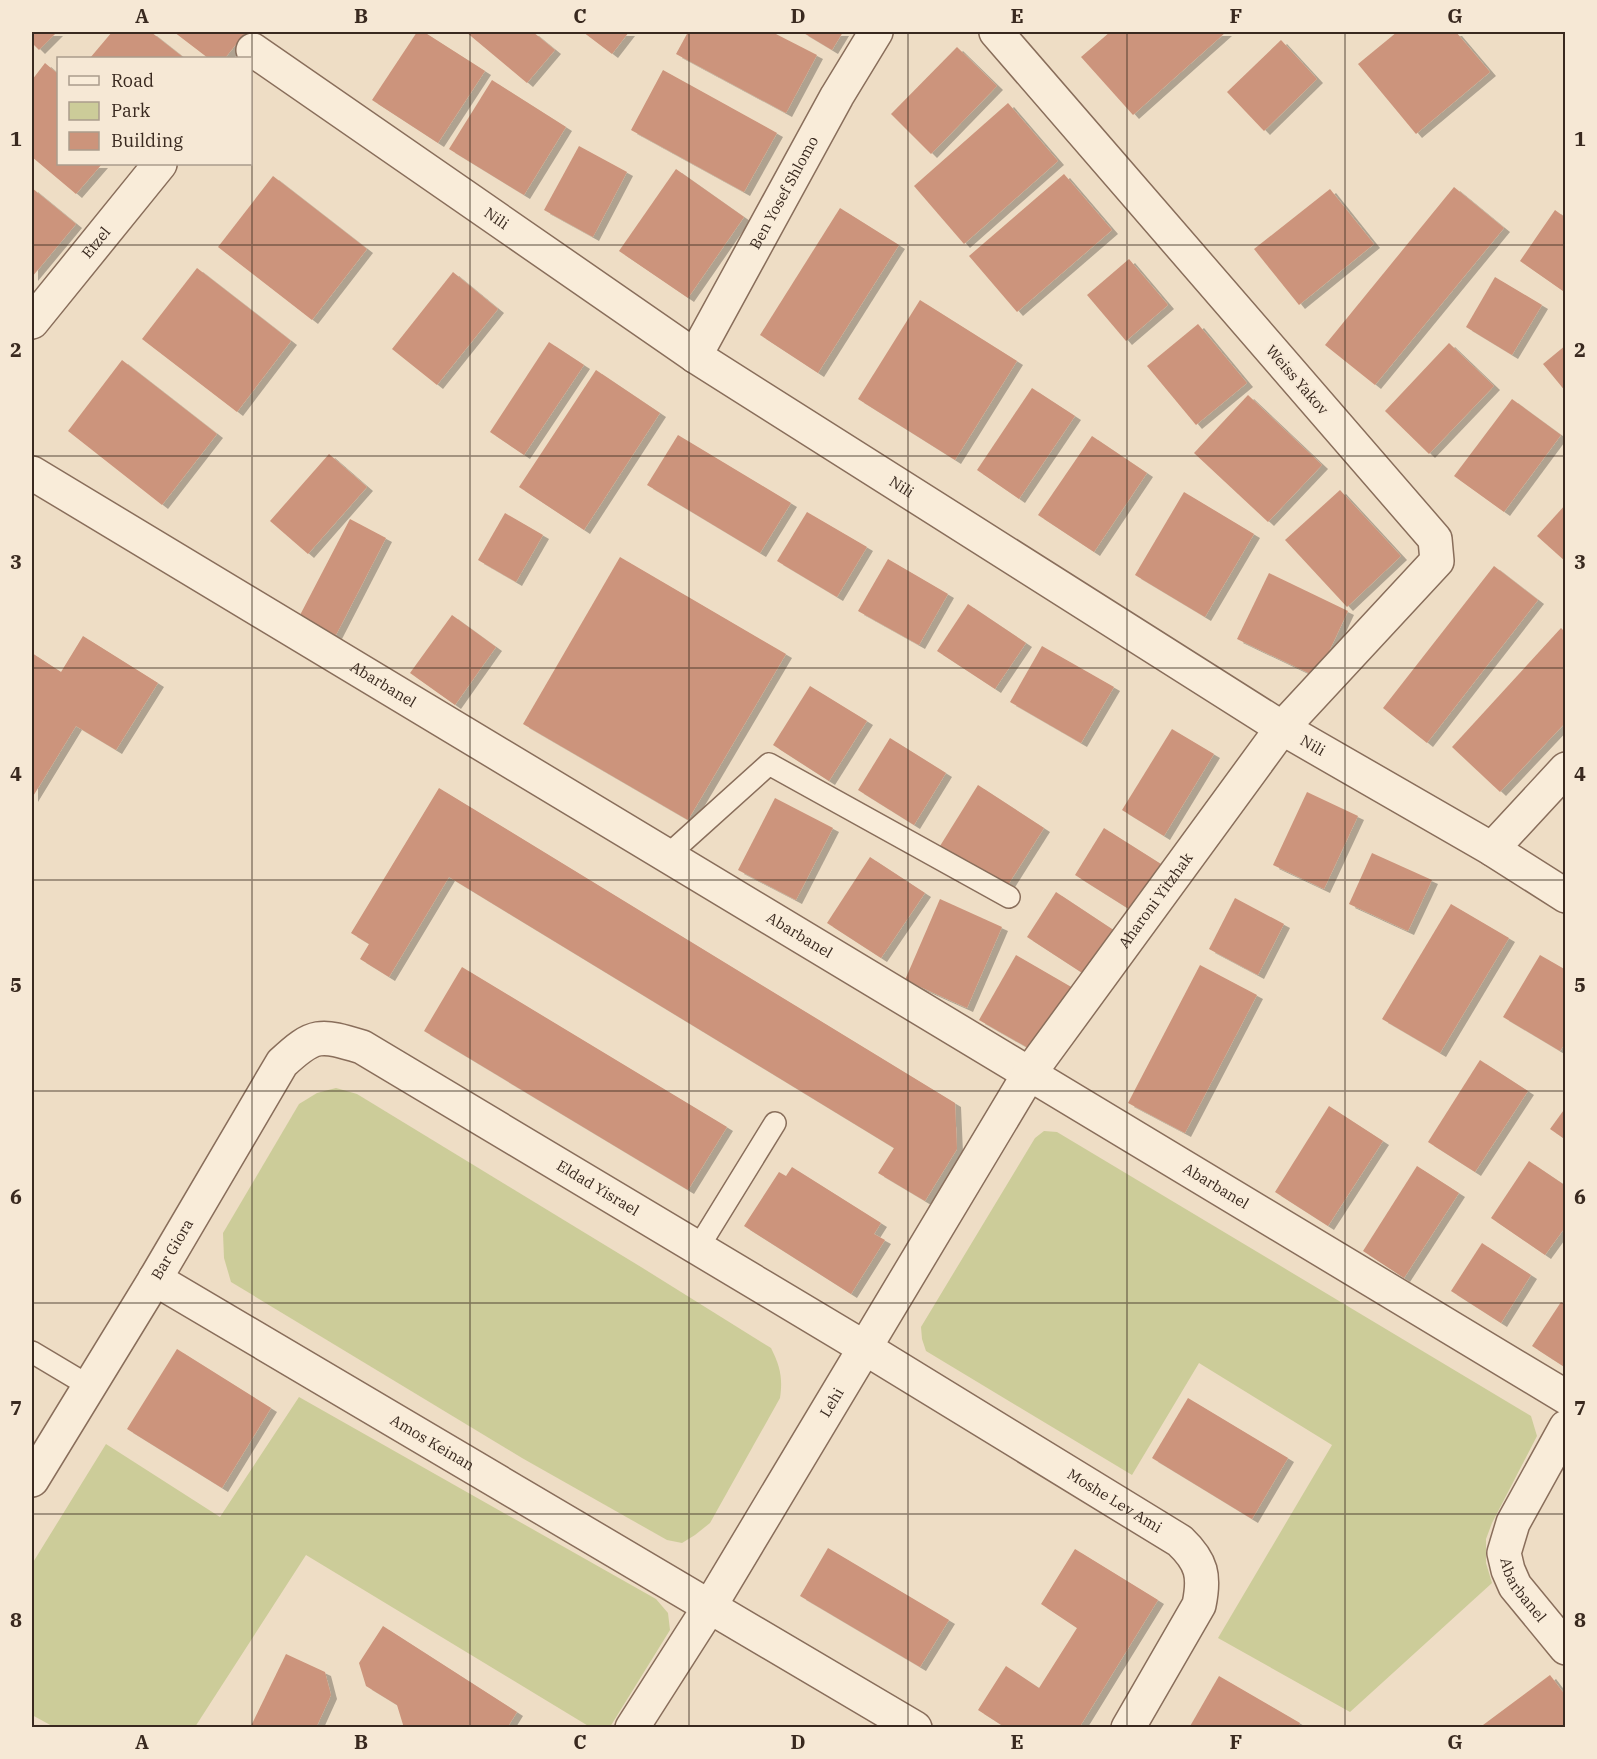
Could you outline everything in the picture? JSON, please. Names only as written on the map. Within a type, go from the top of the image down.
[{"type":"street","name":"Ben Yosef Shlomo","points":[[695,356],[837,96],[876,32]]},
{"type":"street","name":"Weiss Yakov","points":[[996,32],[1435,539],[1437,561],[1282,728]]},
{"type":"street","name":"Nili","points":[[256,47],[695,356],[1282,728],[1492,849],[1566,896]]},
{"type":"street","name":"Etzel","points":[[32,322],[159,165]]},
{"type":"street","name":"Abarbanel","points":[[32,473],[1566,1397]]},
{"type":"street","name":"Aharoni Yitzhak","points":[[1029,1074],[1282,728]]},
{"type":"street","points":[[1492,849],[1566,770]]},
{"type":"street","name":"Eldad Yisrael","points":[[328,1037],[362,1047],[865,1348]]},
{"type":"street","name":"Bar Giora","points":[[32,1480],[155,1279],[282,1064],[296,1050],[314,1039],[328,1037]]},
{"type":"street","name":"Lehi","points":[[632,1728],[710,1606],[1029,1074]]},
{"type":"street","name":"Amos Keinan","points":[[155,1279],[710,1606]]},
{"type":"street","name":"Moshe Lev Ami","points":[[865,1348],[1180,1541],[1194,1555],[1201,1572],[1203,1587],[1199,1605],[1128,1728]]},
{"type":"street","name":"Abarbanel","points":[[1566,1428],[1513,1523],[1504,1553],[1515,1586],[1566,1648]]},
{"type":"street","points":[[710,1606],[915,1728]]},
{"type":"lane","points":[[668,855],[769,764],[1009,897]]},
{"type":"lane","points":[[698,1248],[775,1123]]},
{"type":"lane","points":[[32,1352],[89,1386]]},
{"type":"green space","points":[[336,1088],[357,1094],[771,1348],[780,1372],[780,1398],[710,1523],[682,1543],[667,1540],[522,1458],[231,1282],[224,1258],[223,1233],[299,1104],[317,1093]]},
{"type":"green space","points":[[1044,1131],[1057,1132],[1531,1416],[1537,1436],[1486,1539],[1486,1563],[1492,1583],[1350,1712],[1218,1638],[1332,1445],[1199,1363],[1132,1475],[926,1351],[921,1327],[1035,1138]]},
{"type":"green space","points":[[299,1397],[656,1599],[668,1613],[670,1630],[610,1727],[590,1727],[306,1555],[195,1727],[54,1727],[32,1715],[32,1564],[106,1444],[220,1517]]},
{"type":"building","points":[[32,32],[57,32],[39,50],[32,43]]},
{"type":"building","points":[[112,32],[151,32],[183,57],[91,57]]},
{"type":"building","points":[[174,32],[246,32],[226,57],[207,57]]},
{"type":"building","points":[[417,32],[424,32],[485,71],[438,143],[372,100]]},
{"type":"building","points":[[466,32],[533,32],[555,50],[527,83]]},
{"type":"building","points":[[583,32],[629,32],[612,54]]},
{"type":"building","points":[[688,32],[772,32],[817,55],[786,113],[676,54]]},
{"type":"building","points":[[802,32],[843,32],[832,50]]},
{"type":"building","points":[[1110,32],[1226,32],[1133,115],[1081,57]]},
{"type":"building","points":[[1397,32],[1456,32],[1490,72],[1416,134],[1358,64]]},
{"type":"building","points":[[1281,40],[1317,79],[1264,131],[1227,92]]},
{"type":"building","points":[[957,47],[997,86],[931,154],[891,114]]},
{"type":"building","points":[[45,63],[57,73],[57,165],[101,165],[76,194],[32,157],[32,80]]},
{"type":"building","points":[[663,70],[777,133],[744,192],[631,130]]},
{"type":"building","points":[[492,80],[566,127],[524,195],[449,149]]},
{"type":"building","points":[[1008,103],[1058,161],[964,244],[914,186]]},
{"type":"building","points":[[579,146],[627,172],[593,237],[544,210]]},
{"type":"building","points":[[676,169],[744,217],[688,298],[619,251]]},
{"type":"building","points":[[1064,174],[1112,230],[1017,312],[969,256]]},
{"type":"building","points":[[273,176],[367,249],[312,320],[218,247]]},
{"type":"building","points":[[1454,187],[1504,228],[1375,385],[1325,345]]},
{"type":"building","points":[[32,188],[76,224],[32,277]]},
{"type":"building","points":[[1330,189],[1374,244],[1299,305],[1254,249]]},
{"type":"building","points":[[840,208],[899,245],[818,373],[760,335]]},
{"type":"building","points":[[1555,210],[1566,218],[1566,287],[1563,291],[1520,261]]},
{"type":"building","points":[[1129,259],[1168,305],[1126,341],[1087,295]]},
{"type":"building","points":[[197,268],[291,341],[237,412],[142,339]]},
{"type":"building","points":[[453,272],[498,309],[437,385],[392,349]]},
{"type":"building","points":[[1495,277],[1542,305],[1512,355],[1466,327]]},
{"type":"building","points":[[920,300],[1017,361],[955,460],[858,399]]},
{"type":"building","points":[[1198,324],[1247,383],[1196,425],[1147,366]]},
{"type":"building","points":[[549,342],[584,365],[524,455],[490,432]]},
{"type":"building","points":[[1449,343],[1494,386],[1429,454],[1385,411]]},
{"type":"building","points":[[1566,345],[1566,392],[1543,364]]},
{"type":"building","points":[[122,360],[217,434],[162,505],[68,431]]},
{"type":"building","points":[[596,370],[660,413],[584,530],[519,487]]},
{"type":"building","points":[[1032,388],[1075,416],[1019,499],[977,470]]},
{"type":"building","points":[[1248,395],[1322,465],[1268,522],[1194,453]]},
{"type":"building","points":[[1512,399],[1561,435],[1504,512],[1454,476]]},
{"type":"building","points":[[678,435],[791,503],[760,553],[647,485]]},
{"type":"building","points":[[1092,436],[1147,473],[1094,552],[1038,515]]},
{"type":"building","points":[[329,454],[367,487],[308,554],[270,521]]},
{"type":"building","points":[[1340,490],[1401,556],[1347,607],[1285,540]]},
{"type":"building","points":[[1184,492],[1254,534],[1205,617],[1135,575]]},
{"type":"building","points":[[1566,504],[1566,562],[1537,536]]},
{"type":"building","points":[[807,512],[867,547],[837,597],[777,561]]},
{"type":"building","points":[[505,513],[543,535],[516,582],[478,560]]},
{"type":"building","points":[[350,519],[386,538],[336,635],[299,617]]},
{"type":"building","points":[[620,557],[786,654],[688,820],[523,724]]},
{"type":"building","points":[[888,559],[948,594],[919,645],[858,611]]},
{"type":"building","points":[[1494,566],[1538,600],[1427,743],[1383,708]]},
{"type":"building","points":[[1269,573],[1348,611],[1317,677],[1237,639]]},
{"type":"building","points":[[968,604],[1026,643],[995,689],[937,651]]},
{"type":"building","points":[[452,615],[496,647],[455,705],[410,673]]},
{"type":"building","points":[[1561,628],[1566,633],[1566,722],[1500,792],[1452,747]]},
{"type":"building","points":[[83,636],[158,683],[116,750],[76,726],[32,798],[32,653],[61,672]]},
{"type":"building","points":[[1042,646],[1114,687],[1081,743],[1010,702]]},
{"type":"building","points":[[810,686],[867,721],[829,781],[773,745]]},
{"type":"building","points":[[1172,729],[1214,754],[1164,836],[1122,810]]},
{"type":"building","points":[[890,738],[946,773],[914,825],[858,790]]},
{"type":"building","points":[[978,785],[1044,828],[1006,888],[940,846]]},
{"type":"building","points":[[439,788],[955,1103],[957,1149],[925,1201],[878,1173],[894,1148],[449,877],[389,977],[360,959],[369,944],[351,933]]},
{"type":"building","points":[[1307,792],[1358,816],[1324,889],[1273,865]]},
{"type":"building","points":[[775,798],[833,828],[796,900],[738,870]]},
{"type":"building","points":[[1104,828],[1161,864],[1132,911],[1075,875]]},
{"type":"building","points":[[1372,853],[1432,880],[1408,931],[1349,904]]},
{"type":"building","points":[[870,857],[925,893],[881,958],[827,923]]},
{"type":"building","points":[[1056,892],[1121,935],[1093,980],[1027,937]]},
{"type":"building","points":[[1235,898],[1284,924],[1258,975],[1209,949]]},
{"type":"building","points":[[940,899],[1002,927],[967,1008],[905,980]]},
{"type":"building","points":[[1451,904],[1509,938],[1440,1053],[1382,1019]]},
{"type":"building","points":[[1016,955],[1073,988],[1037,1053],[979,1020]]},
{"type":"building","points":[[1540,955],[1566,970],[1566,1042],[1560,1051],[1503,1017]]},
{"type":"building","points":[[1200,965],[1257,995],[1185,1133],[1128,1103]]},
{"type":"building","points":[[462,967],[727,1127],[688,1190],[424,1031]]},
{"type":"building","points":[[1480,1060],[1528,1091],[1475,1172],[1428,1142]]},
{"type":"building","points":[[1329,1106],[1383,1141],[1328,1226],[1275,1192]]},
{"type":"building","points":[[1566,1107],[1566,1140],[1550,1129]]},
{"type":"building","points":[[1529,1161],[1566,1186],[1566,1226],[1545,1255],[1491,1218]]},
{"type":"building","points":[[1417,1166],[1459,1193],[1404,1278],[1363,1251]]},
{"type":"building","points":[[792,1167],[881,1223],[874,1234],[885,1240],[851,1294],[744,1226],[779,1172],[786,1176]]},
{"type":"building","points":[[1482,1243],[1531,1275],[1501,1323],[1451,1291]]},
{"type":"building","points":[[1561,1302],[1566,1305],[1566,1368],[1532,1346]]},
{"type":"building","points":[[177,1349],[271,1408],[222,1488],[127,1429]]},
{"type":"building","points":[[1188,1398],[1288,1458],[1252,1519],[1152,1458]]},
{"type":"building","points":[[828,1548],[949,1620],[920,1667],[800,1596]]},
{"type":"building","points":[[1075,1549],[1158,1600],[1079,1728],[1006,1728],[978,1710],[1006,1666],[1039,1688],[1077,1628],[1041,1604]]},
{"type":"building","points":[[383,1626],[517,1712],[507,1728],[404,1728],[397,1705],[366,1686],[359,1663]]},
{"type":"building","points":[[286,1654],[325,1672],[331,1695],[316,1728],[250,1728]]},
{"type":"building","points":[[1550,1675],[1566,1696],[1566,1728],[1479,1728]]},
{"type":"building","points":[[1219,1676],[1300,1723],[1298,1728],[1189,1728]]}]
